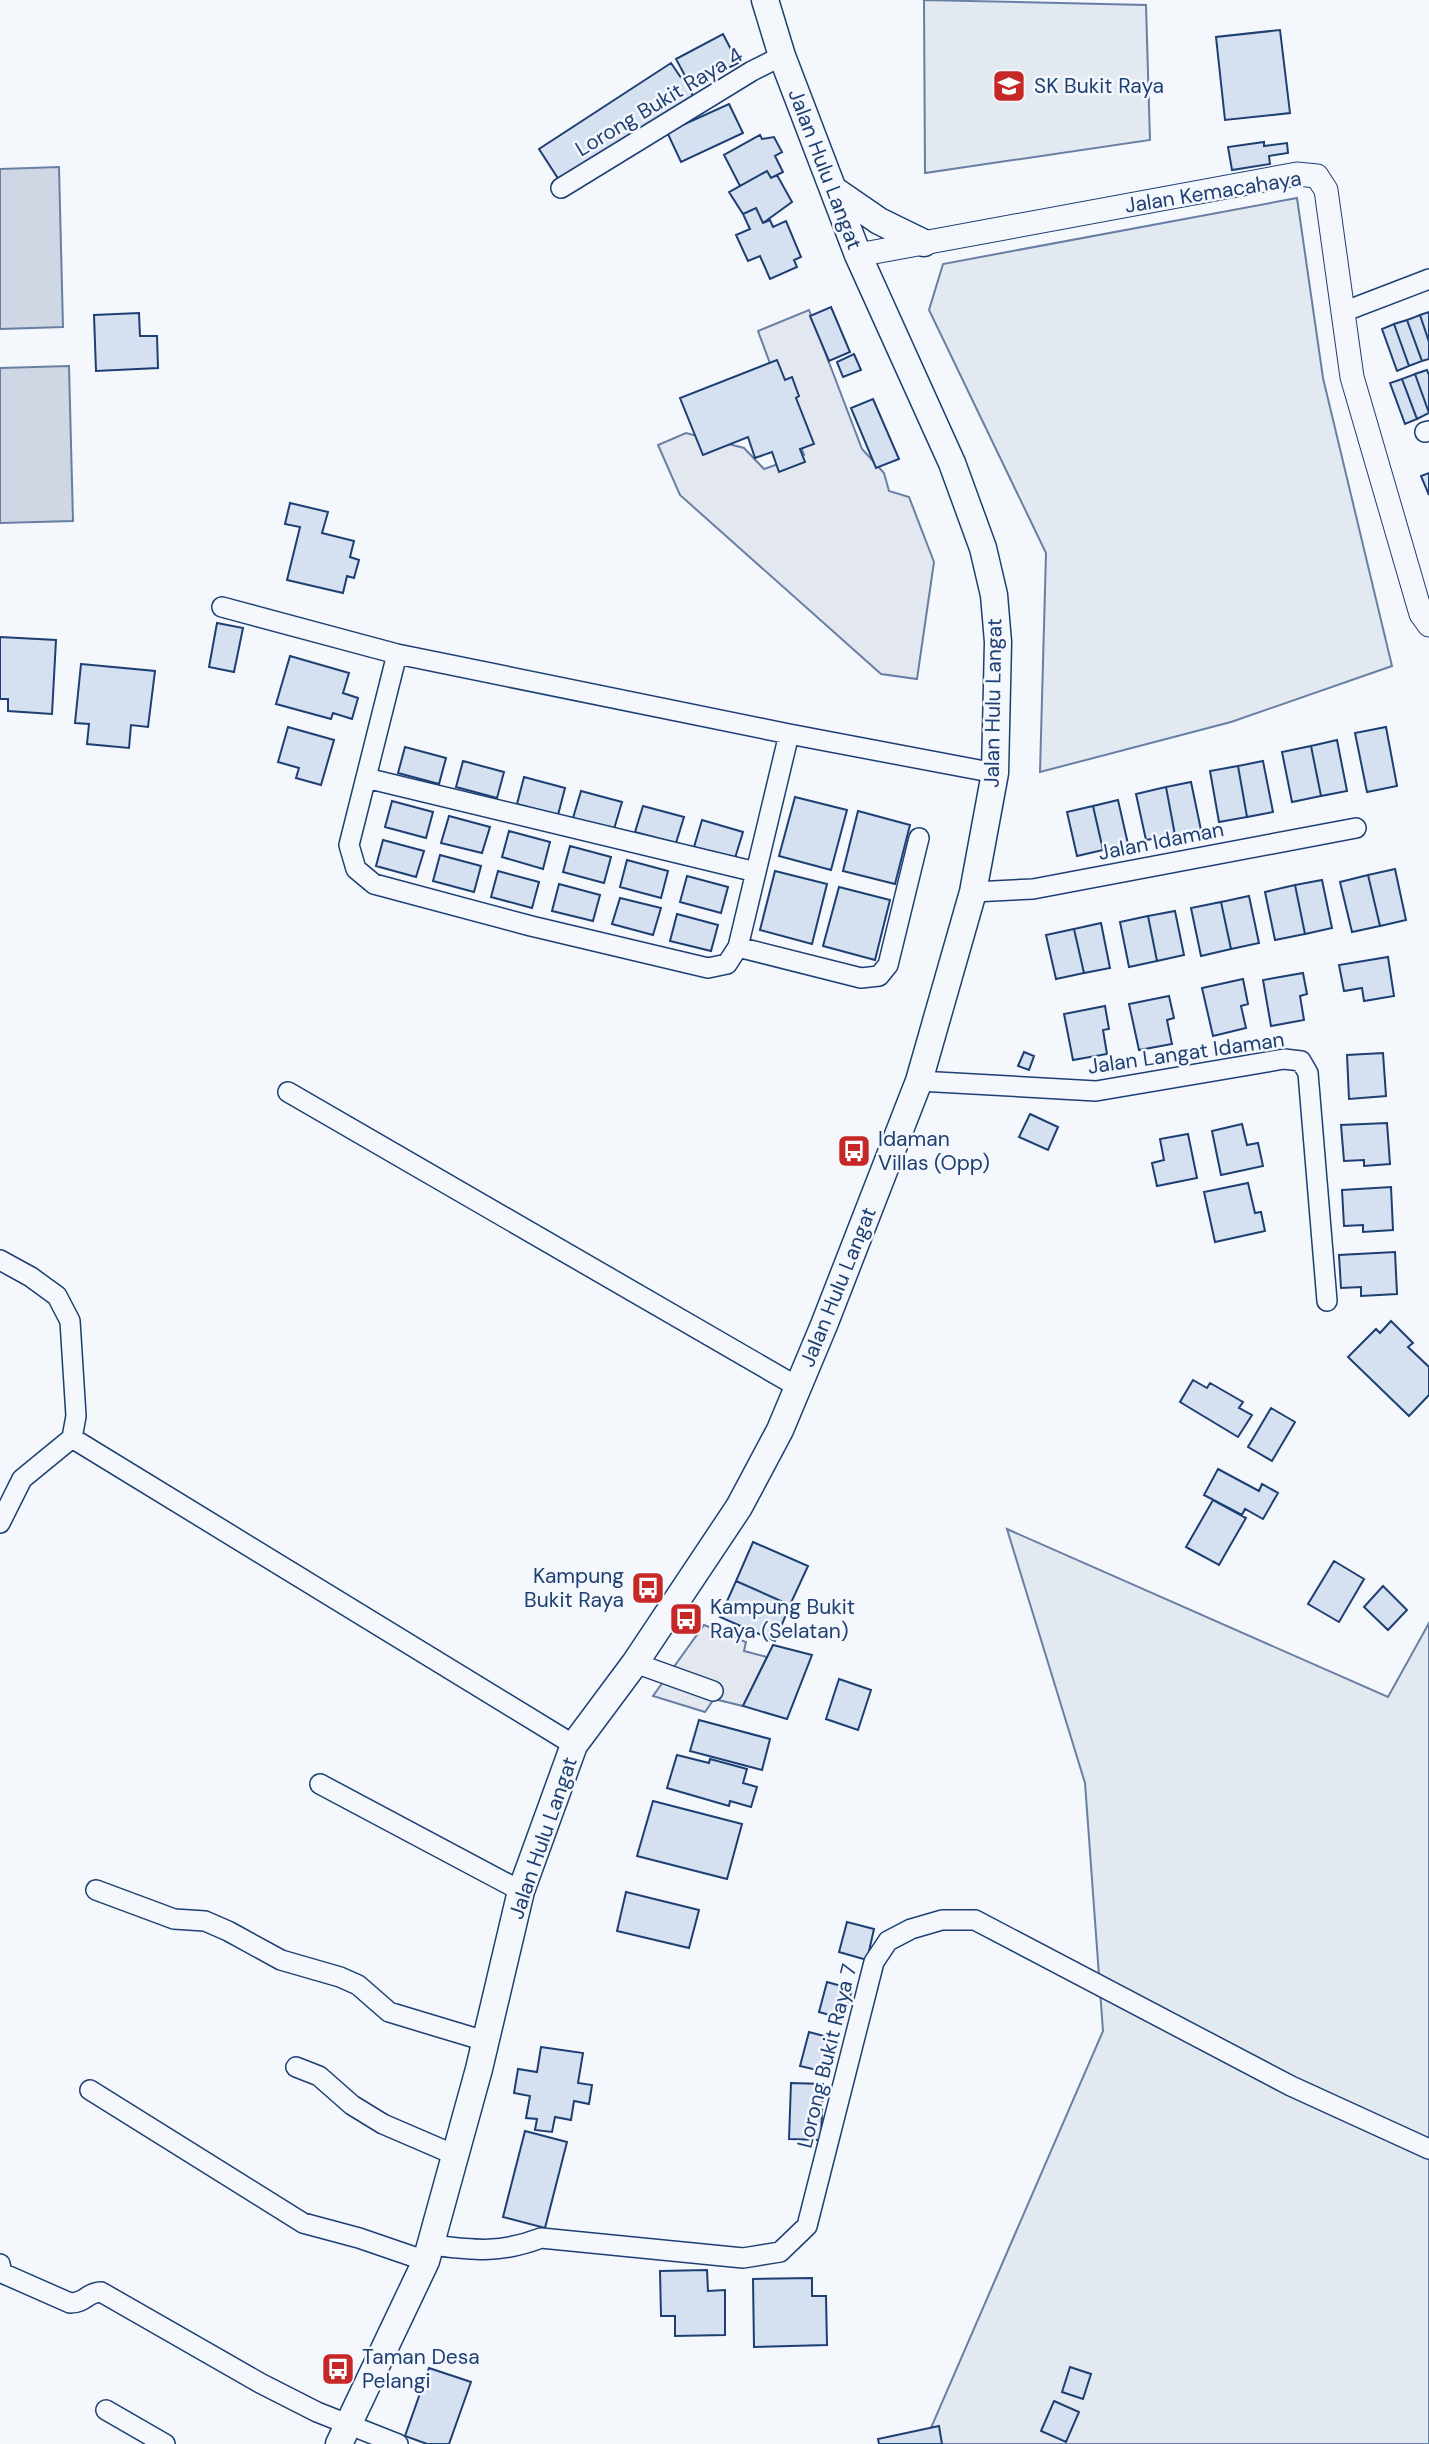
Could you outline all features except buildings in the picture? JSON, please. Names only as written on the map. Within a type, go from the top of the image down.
[{"type":"main road","name":"Jalan Hulu Langat","points":[[344,2433],[429,2253],[521,1891],[574,1745],[635,1663],[739,1507],[780,1430],[919,1081],[973,892],[996,773],[998,642],[994,595],[983,548],[951,463],[858,256],[782,56],[765,0]]},
{"type":"main road","points":[[834,190],[879,221],[924,243]]},
{"type":"street","name":"Lorong Bukit Raya 4","points":[[561,188],[752,71],[782,56]]},
{"type":"street","name":"Jalan Kemacahaya","points":[[858,256],[1297,174],[1317,177],[1326,190],[1352,377],[1421,614],[1429,625]]},
{"type":"street","points":[[1343,312],[1429,279]]},
{"type":"street","points":[[222,607],[397,654],[996,773]]},
{"type":"street","points":[[397,654],[349,845],[356,869],[374,884],[531,926],[708,968],[727,964],[738,947],[789,734]]},
{"type":"street","points":[[366,778],[756,872]]},
{"type":"street","name":"Jalan Idaman","points":[[973,892],[1033,889],[1356,828]]},
{"type":"street","points":[[738,947],[862,978],[879,976],[888,965],[919,838]]},
{"type":"street","name":"Jalan Langat Idaman","points":[[919,1081],[1096,1091],[1284,1059],[1301,1061],[1308,1073],[1327,1301]]},
{"type":"street","points":[[288,1092],[798,1387]]},
{"type":"street","points":[[0,1259],[57,1296],[70,1321],[76,1416],[72,1438],[22,1479],[0,1523]]},
{"type":"street","points":[[72,1438],[574,1745]]},
{"type":"street","points":[[635,1663],[713,1691]]},
{"type":"street","points":[[320,1784],[521,1891]]},
{"type":"street","points":[[96,1890],[174,1919],[205,1921],[281,1960],[358,1985],[389,2012],[485,2041]]},
{"type":"street","name":"Lorong Bukit Raya 7","points":[[90,2090],[303,2223],[359,2238],[429,2253],[517,2247],[541,2238],[743,2258],[780,2252],[807,2226],[874,1962],[888,1941],[911,1929],[942,1920],[975,1920],[1291,2086],[1429,2148]]},
{"type":"street","points":[[296,2067],[319,2076],[352,2105],[383,2124],[455,2155]]},
{"type":"street","points":[[0,2264],[2,2273],[70,2303],[81,2303],[94,2293],[101,2292],[260,2383],[317,2412],[344,2433],[398,2444]]},
{"type":"street","points":[[106,2410],[165,2444]]},
{"type":"shaded area","points":[[924,0],[1146,5],[1150,140],[925,173]]},
{"type":"shaded area","points":[[59,167],[63,327],[0,329],[0,169]]},
{"type":"shaded area","points":[[1297,198],[1323,378],[1392,666],[1231,722],[1040,772],[1046,553],[929,310],[943,264]]},
{"type":"shaded area","points":[[809,310],[862,449],[884,473],[889,491],[909,497],[934,562],[917,679],[881,674],[680,495],[658,445],[686,433],[744,448],[764,469],[804,455],[758,331]]},
{"type":"shaded area","points":[[69,366],[73,521],[0,523],[0,368]]},
{"type":"shaded area","points":[[1007,1529],[1388,1697],[1429,1623],[1429,2444],[924,2444],[1103,2031],[1085,1783]]},
{"type":"shaded area","points":[[704,1625],[746,1642],[744,1651],[767,1657],[743,1706],[714,1699],[705,1712],[653,1696]]},
{"type":"place","name":"SK Bukit Raya","points":[[1009,86]]},
{"type":"place","name":"Idaman Villas (Opp)","points":[[854,1151]]},
{"type":"place","name":"Kampung Bukit Raya","points":[[648,1588]]},
{"type":"place","name":"Kampung Bukit Raya (Selatan)","points":[[686,1619]]},
{"type":"place","name":"Taman Desa Pelangi","points":[[338,2369]]}]
